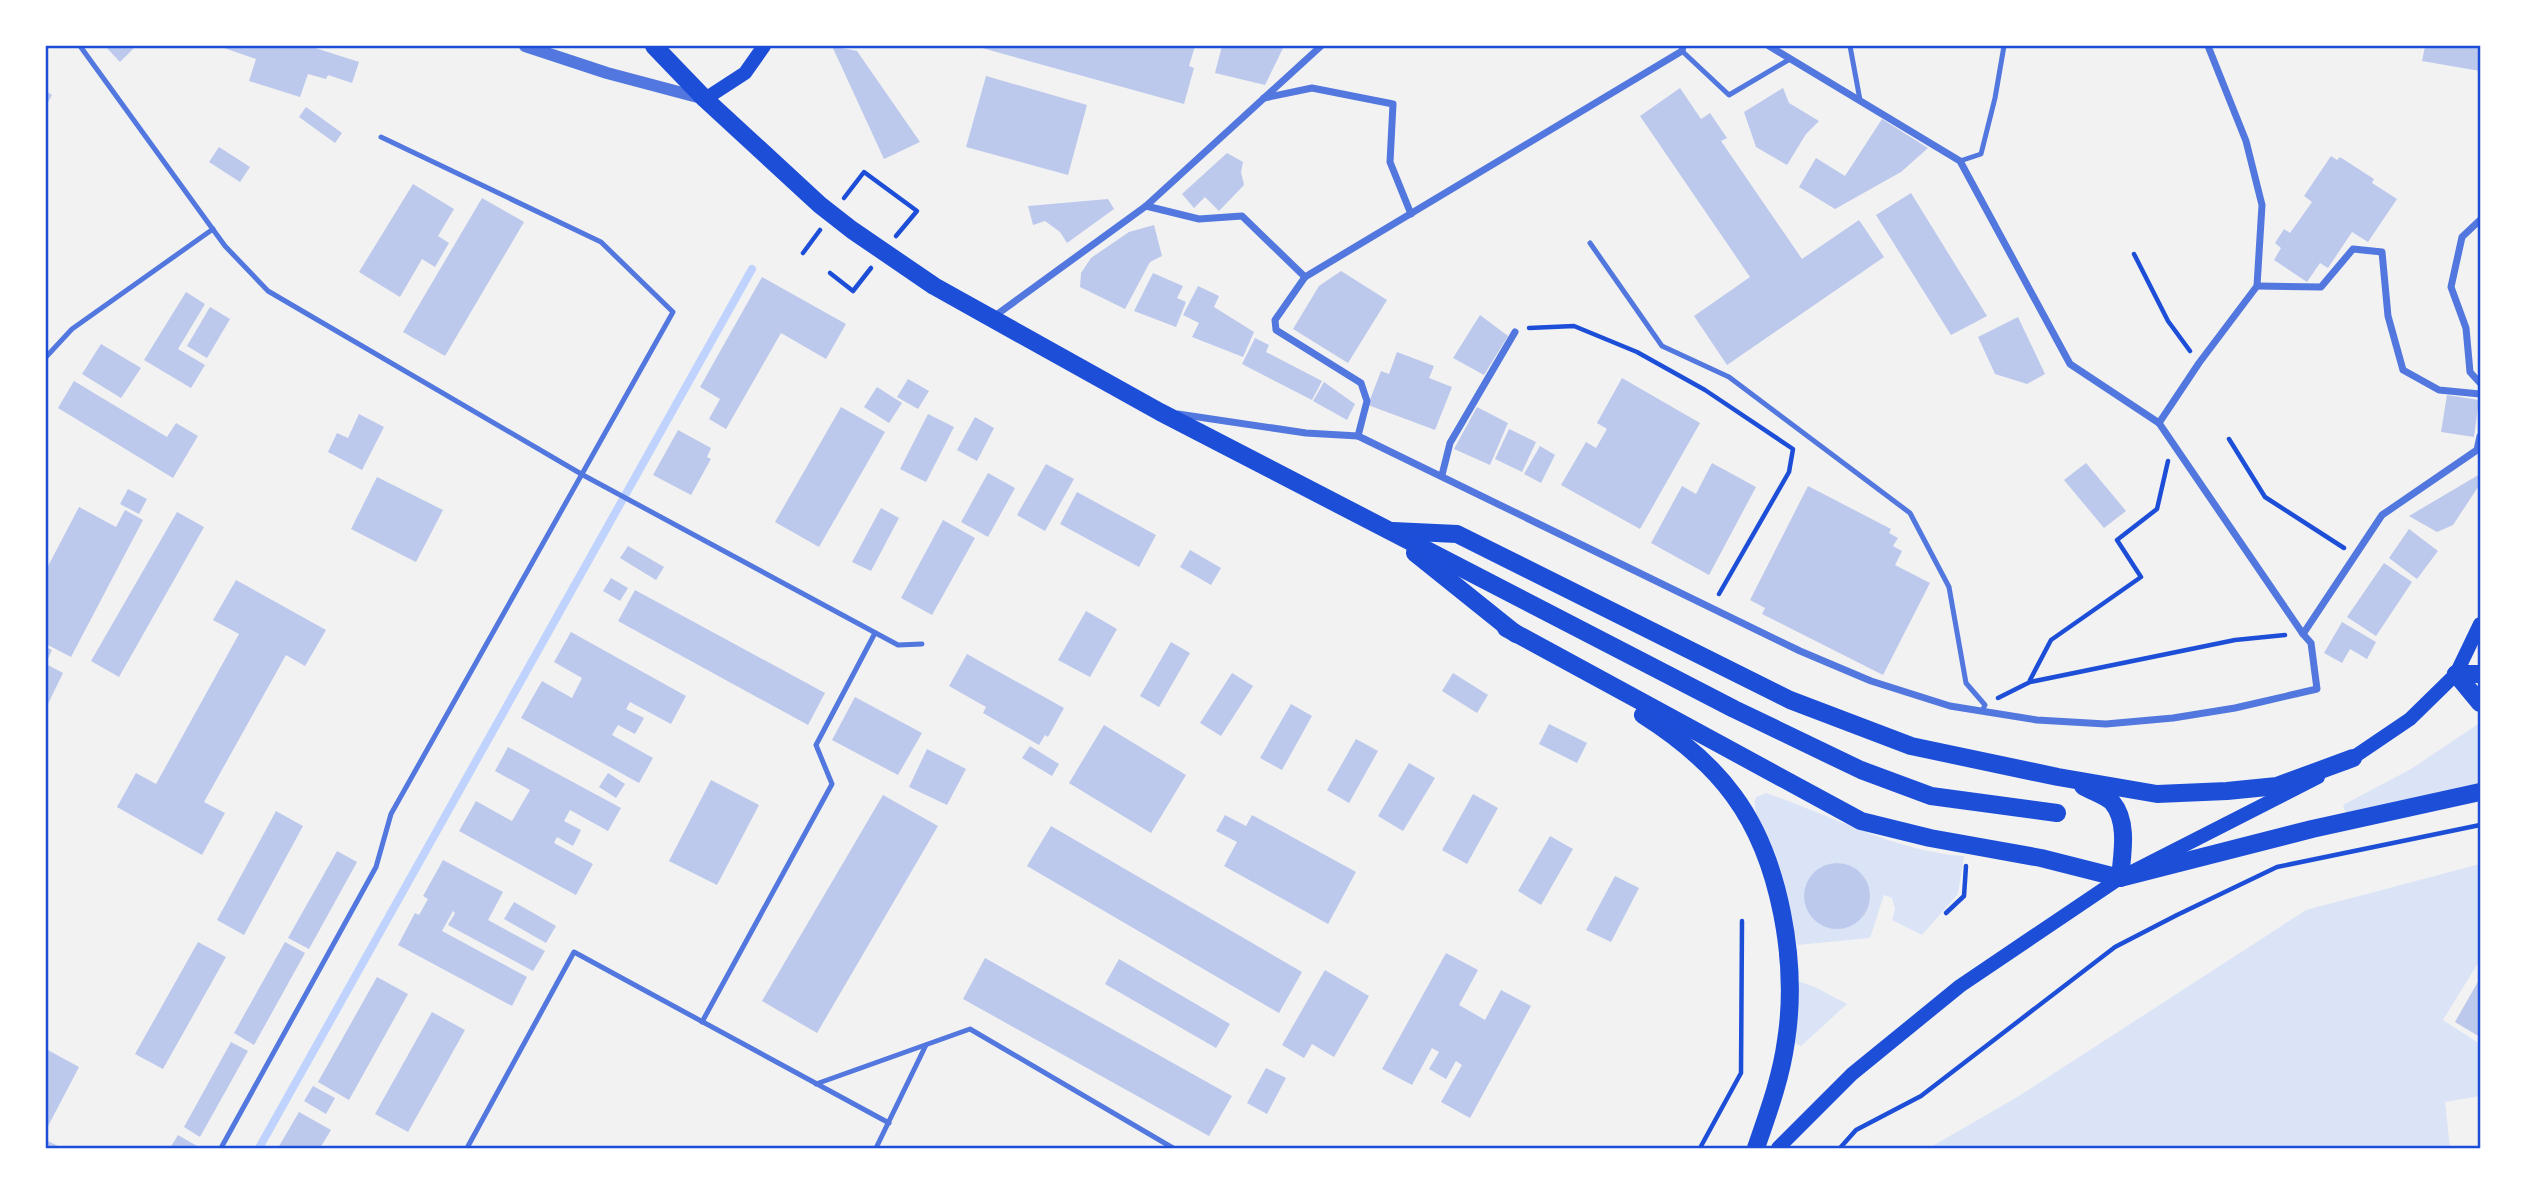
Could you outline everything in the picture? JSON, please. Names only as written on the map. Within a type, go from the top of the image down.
[{"type":"main road","points":[[654,46],[705,99],[820,205],[852,230],[934,286],[1160,412],[1734,709],[1861,770],[1931,796],[2057,813]]},
{"type":"main road","points":[[705,99],[745,73],[765,46]]},
{"type":"main road","points":[[1388,531],[1506,628],[1649,719],[1683,744],[1711,769],[1734,796],[1751,825],[1774,879],[1786,936],[1789,1006],[1787,1040],[1778,1080],[1756,1149]]},
{"type":"main road","points":[[1388,531],[1457,534],[1790,700],[1911,746],[2157,794],[2277,786],[2353,758]]},
{"type":"main road","points":[[1778,1149],[1852,1074],[1960,986],[2120,878],[2282,797],[2353,758],[2410,719],[2456,674],[2480,624]]},
{"type":"main road","points":[[1506,628],[1861,821],[1930,838],[2041,858],[2120,878],[2312,829],[2480,792]]},
{"type":"main road","points":[[2456,674],[2480,674]]},
{"type":"main road","points":[[2456,674],[2480,703]]},
{"type":"main road","points":[[2070,779],[2111,802],[2124,839],[2120,878]]},
{"type":"street","points":[[525,46],[545,49],[607,74],[705,99]]},
{"type":"street","points":[[992,318],[1146,206],[1321,46]]},
{"type":"street","points":[[1160,412],[1307,433],[1358,436],[1800,651],[1871,681],[1950,706],[1984,708],[2037,720],[2106,724],[2173,718],[2235,708],[2317,689],[2311,643],[2172,440],[2159,423],[2070,363],[1960,161],[1769,46]]},
{"type":"street","points":[[2159,423],[2199,363],[2257,286],[2262,205],[2246,141],[2208,46]]},
{"type":"street","points":[[1358,436],[1367,401],[1361,383],[1276,330],[1275,320],[1305,277],[1683,48]]},
{"type":"street","points":[[1263,98],[1312,88],[1393,104],[1390,162],[1411,214]]},
{"type":"street","points":[[1146,206],[1199,219],[1242,216],[1305,277]]},
{"type":"street","points":[[2480,220],[2462,237],[2451,287],[2466,328],[2470,372],[2480,383]]},
{"type":"street","points":[[2257,286],[2321,287],[2353,249],[2382,252],[2388,316],[2403,370],[2439,390],[2480,394]]},
{"type":"street","points":[[1442,475],[1450,443],[1515,332]]},
{"type":"street","points":[[2303,634],[2357,556],[2382,514],[2477,450],[2480,436]]},
{"type":"lane","points":[[80,46],[225,246],[268,291],[639,506],[898,645],[922,644]]},
{"type":"lane","points":[[1850,46],[1860,100]]},
{"type":"lane","points":[[1960,161],[1982,154],[1996,98],[2004,46]]},
{"type":"lane","points":[[1683,48],[1729,95],[1790,59]]},
{"type":"lane","points":[[222,1149],[376,867],[391,814],[673,312],[601,242],[381,136]]},
{"type":"lane","points":[[46,358],[72,329],[213,229]]},
{"type":"lane","points":[[1590,243],[1662,346],[1730,377],[1910,513],[1949,587],[1966,682],[1984,708]]},
{"type":"lane","points":[[702,1022],[832,784],[816,745],[875,633]]},
{"type":"lane","points":[[467,1149],[574,952],[889,1123]]},
{"type":"lane","points":[[815,1084],[970,1029],[1173,1149]]},
{"type":"lane","points":[[876,1149],[926,1045]]},
{"type":"path","points":[[864,172],[917,211]]},
{"type":"path","points":[[2134,254],[2168,321],[2199,363]]},
{"type":"path","points":[[830,274],[853,291]]},
{"type":"path","points":[[1527,328],[1574,326],[1636,352],[1705,390],[1793,449],[1789,472],[1711,607]]},
{"type":"path","points":[[2229,439],[2265,497],[2357,556]]},
{"type":"path","points":[[2030,681],[2051,640],[2141,577],[2117,541],[2158,509],[2172,440]]},
{"type":"path","points":[[1984,708],[2030,681],[2235,640],[2303,634]]},
{"type":"path","points":[[1840,1149],[1856,1130],[1921,1096],[2115,947],[2277,867],[2480,825]]},
{"type":"path","points":[[1946,913],[1964,896],[1966,869]]},
{"type":"path","points":[[1700,1149],[1741,1073],[1742,921]]},
{"type":"shaded area","points":[[2478,724],[2480,783],[2350,814],[2345,811],[2343,805],[2411,769]]},
{"type":"shaded area","points":[[1766,793],[1888,840],[1938,853],[1964,856],[1958,894],[1922,935],[1892,920],[1895,909],[1892,898],[1884,895],[1870,938],[1797,945],[1780,868],[1755,809],[1756,797]]},
{"type":"shaded area","points":[[2480,864],[2480,960],[2443,1020],[2480,1044],[2480,1096],[2445,1102],[2450,1148],[1929,1148],[2019,1096],[2306,910]]},
{"type":"shaded area","points":[[1789,978],[1815,987],[1847,1004],[1801,1046],[1789,1041]]},
{"type":"building","points":[[105,46],[136,46],[120,62]]},
{"type":"building","points":[[309,46],[359,62],[352,83],[328,75],[326,79],[308,74],[300,97],[249,81],[256,59],[224,48]]},
{"type":"building","points":[[832,46],[857,51],[920,142],[884,159]]},
{"type":"building","points":[[975,46],[1195,46],[1189,66],[1194,68],[1184,104]]},
{"type":"building","points":[[1222,46],[1284,46],[1265,85],[1215,73]]},
{"type":"building","points":[[2425,46],[2480,46],[2480,71],[2422,61]]},
{"type":"building","points":[[986,76],[1087,105],[1068,175],[966,147]]},
{"type":"building","points":[[1680,88],[1701,119],[1710,113],[1727,138],[1721,141],[1802,259],[1859,220],[1884,257],[1727,365],[1694,316],[1750,277],[1640,116]]},
{"type":"building","points":[[1783,88],[1789,103],[1819,121],[1806,134],[1787,165],[1756,147],[1744,112]]},
{"type":"building","points":[[46,91],[52,95],[46,106]]},
{"type":"building","points":[[306,107],[342,133],[335,143],[299,117]]},
{"type":"building","points":[[1882,119],[1928,148],[1901,172],[1835,209],[1799,187],[1816,158],[1845,176]]},
{"type":"building","points":[[219,147],[250,167],[240,182],[209,162]]},
{"type":"building","points":[[1227,153],[1243,162],[1241,172],[1244,185],[1219,211],[1205,197],[1194,208],[1182,194]]},
{"type":"building","points":[[2331,156],[2337,160],[2340,157],[2374,179],[2372,183],[2397,199],[2368,242],[2352,232],[2328,268],[2320,263],[2307,282],[2274,260],[2281,248],[2275,243],[2284,229],[2290,233],[2312,202],[2304,196]]},
{"type":"building","points":[[413,184],[454,209],[438,236],[449,243],[435,267],[422,259],[400,297],[359,272]]},
{"type":"building","points":[[1911,193],[1987,316],[1951,335],[1876,215]]},
{"type":"building","points":[[482,198],[524,222],[445,356],[403,332]]},
{"type":"building","points":[[1108,199],[1114,209],[1067,243],[1060,232],[1045,221],[1033,225],[1028,206]]},
{"type":"building","points":[[1154,225],[1162,256],[1150,262],[1125,309],[1080,287],[1081,273],[1091,258],[1129,232]]},
{"type":"building","points":[[1341,271],[1387,300],[1348,363],[1293,329],[1319,286]]},
{"type":"building","points":[[1153,273],[1183,286],[1177,298],[1186,302],[1176,327],[1134,311]]},
{"type":"building","points":[[762,277],[846,324],[826,359],[781,333],[726,429],[709,419],[720,399],[700,387]]},
{"type":"building","points":[[1198,286],[1219,296],[1214,307],[1254,332],[1243,357],[1192,337],[1199,323],[1183,315]]},
{"type":"building","points":[[186,292],[205,304],[178,349],[205,365],[191,388],[144,360]]},
{"type":"building","points":[[210,307],[230,319],[207,358],[187,346]]},
{"type":"building","points":[[1480,315],[1508,336],[1484,375],[1453,358]]},
{"type":"building","points":[[2018,317],[2045,374],[2027,384],[1995,374],[1978,337]]},
{"type":"building","points":[[1255,338],[1269,345],[1266,352],[1322,381],[1312,400],[1242,364]]},
{"type":"building","points":[[101,344],[141,368],[121,398],[82,374]]},
{"type":"building","points":[[1397,352],[1434,366],[1429,378],[1452,387],[1435,430],[1368,405],[1381,371],[1389,374]]},
{"type":"building","points":[[1622,378],[1700,423],[1640,529],[1561,485],[1586,442],[1596,448],[1607,429],[1597,423]]},
{"type":"building","points":[[908,379],[929,391],[918,409],[897,397]]},
{"type":"building","points":[[74,381],[167,437],[176,423],[198,436],[173,478],[58,408]]},
{"type":"building","points":[[1324,382],[1355,404],[1347,420],[1313,401]]},
{"type":"building","points":[[877,387],[902,403],[889,423],[864,407]]},
{"type":"building","points":[[2447,395],[2479,400],[2474,437],[2441,432]]},
{"type":"building","points":[[841,407],[885,432],[819,547],[775,522]]},
{"type":"building","points":[[1477,407],[1508,423],[1490,465],[1454,449]]},
{"type":"building","points":[[359,414],[384,427],[362,470],[328,452],[337,433],[348,438]]},
{"type":"building","points":[[928,414],[954,427],[926,482],[900,469]]},
{"type":"building","points":[[975,417],[994,428],[977,461],[957,450]]},
{"type":"building","points":[[1509,429],[1536,442],[1522,472],[1495,459]]},
{"type":"building","points":[[678,430],[711,448],[707,457],[711,459],[691,495],[653,475]]},
{"type":"building","points":[[1540,446],[1555,455],[1541,483],[1524,474]]},
{"type":"building","points":[[1712,463],[1756,487],[1709,575],[1651,543],[1682,486],[1696,494]]},
{"type":"building","points":[[2086,463],[2126,511],[2104,528],[2064,480]]},
{"type":"building","points":[[1046,464],[1074,479],[1045,531],[1017,515]]},
{"type":"building","points":[[988,473],[1015,488],[988,537],[961,522]]},
{"type":"building","points":[[2480,474],[2480,484],[2453,525],[2437,532],[2409,516]]},
{"type":"building","points":[[377,477],[443,510],[416,562],[351,529]]},
{"type":"building","points":[[1808,486],[1891,529],[1889,533],[1898,538],[1893,546],[1902,551],[1895,565],[1930,583],[1883,675],[1762,614],[1765,608],[1750,600]]},
{"type":"building","points":[[128,489],[147,499],[139,514],[120,504]]},
{"type":"building","points":[[1077,492],[1156,535],[1139,567],[1060,524]]},
{"type":"building","points":[[79,507],[116,527],[125,510],[143,520],[71,657],[46,644],[46,570]]},
{"type":"building","points":[[881,508],[899,518],[871,571],[852,562]]},
{"type":"building","points":[[177,512],[204,527],[119,677],[91,661]]},
{"type":"building","points":[[943,520],[975,538],[932,615],[901,598]]},
{"type":"building","points":[[2409,529],[2438,551],[2417,579],[2389,558]]},
{"type":"building","points":[[628,546],[664,567],[656,580],[620,558]]},
{"type":"building","points":[[1190,550],[1221,568],[1211,585],[1180,567]]},
{"type":"building","points":[[2384,563],[2412,582],[2376,636],[2347,617]]},
{"type":"building","points":[[611,578],[628,588],[620,601],[603,591]]},
{"type":"building","points":[[236,580],[326,630],[305,666],[286,655],[204,802],[225,813],[202,855],[117,807],[136,773],[156,784],[239,634],[213,620]]},
{"type":"building","points":[[635,590],[825,693],[808,725],[618,621]]},
{"type":"building","points":[[1086,611],[1117,629],[1090,677],[1058,660]]},
{"type":"building","points":[[2342,622],[2376,642],[2367,659],[2350,649],[2342,663],[2324,653]]},
{"type":"building","points":[[571,632],[686,696],[671,724],[630,702],[626,709],[644,718],[635,734],[618,725],[612,735],[653,758],[639,783],[521,718],[542,681],[572,698],[582,678],[554,662]]},
{"type":"building","points":[[1171,642],[1190,653],[1159,707],[1140,696]]},
{"type":"building","points":[[46,647],[52,650],[46,663]]},
{"type":"building","points":[[967,654],[1064,708],[1048,737],[1045,735],[1039,745],[983,713],[986,707],[949,686]]},
{"type":"building","points":[[46,664],[63,673],[46,708]]},
{"type":"building","points":[[1232,673],[1253,686],[1221,736],[1200,723]]},
{"type":"building","points":[[1453,673],[1488,695],[1477,713],[1442,691]]},
{"type":"building","points":[[855,697],[922,733],[898,775],[832,740]]},
{"type":"building","points":[[1291,704],[1312,716],[1282,770],[1260,758]]},
{"type":"building","points":[[1549,724],[1587,743],[1577,763],[1539,744]]},
{"type":"building","points":[[1104,725],[1186,775],[1151,833],[1069,783]]},
{"type":"building","points":[[1356,739],[1378,751],[1349,803],[1327,790]]},
{"type":"building","points":[[1030,746],[1059,764],[1052,776],[1022,758]]},
{"type":"building","points":[[508,747],[621,808],[608,831],[570,810],[564,821],[581,830],[573,846],[557,837],[554,843],[593,864],[576,895],[459,831],[476,801],[512,821],[530,790],[495,771]]},
{"type":"building","points":[[927,749],[966,769],[947,805],[909,787]]},
{"type":"building","points":[[1409,763],[1435,778],[1403,831],[1378,816]]},
{"type":"building","points":[[608,773],[625,784],[616,798],[599,787]]},
{"type":"building","points":[[711,780],[759,805],[717,885],[669,861]]},
{"type":"building","points":[[1473,794],[1498,808],[1467,864],[1442,850]]},
{"type":"building","points":[[883,795],[938,826],[817,1033],[762,1001]]},
{"type":"building","points":[[276,811],[303,826],[244,935],[217,920]]},
{"type":"building","points":[[1225,815],[1246,826],[1252,815],[1356,872],[1328,924],[1224,866],[1237,842],[1216,831]]},
{"type":"building","points":[[1051,826],[1302,972],[1279,1013],[1027,866]]},
{"type":"building","points":[[1550,836],[1573,849],[1541,905],[1518,891]]},
{"type":"building","points":[[337,851],[357,862],[309,949],[288,938]]},
{"type":"building","points":[[443,860],[503,892],[488,920],[545,951],[533,971],[448,925],[455,913],[453,911],[442,931],[527,977],[512,1006],[398,945],[415,913],[419,915],[428,899],[423,896]]},
{"type":"building","points":[[1843,863],[1861,872],[1868,883],[1868,909],[1861,920],[1850,927],[1831,929],[1813,920],[1806,909],[1804,890],[1813,872],[1824,865]]},
{"type":"building","points":[[1615,876],[1639,888],[1611,942],[1586,930]]},
{"type":"building","points":[[514,902],[556,926],[546,943],[504,919]]},
{"type":"building","points":[[198,942],[226,957],[163,1069],[135,1054]]},
{"type":"building","points":[[285,942],[305,953],[254,1045],[234,1033]]},
{"type":"building","points":[[1446,953],[1478,970],[1459,1005],[1485,1020],[1501,990],[1531,1006],[1470,1118],[1441,1102],[1462,1065],[1456,1061],[1446,1079],[1429,1069],[1439,1052],[1432,1048],[1412,1085],[1382,1069]]},
{"type":"building","points":[[985,958],[1232,1096],[1209,1136],[963,999]]},
{"type":"building","points":[[1119,959],[1230,1024],[1216,1048],[1105,984]]},
{"type":"building","points":[[1325,970],[1369,996],[1334,1057],[1312,1044],[1304,1058],[1282,1045]]},
{"type":"building","points":[[377,977],[408,994],[349,1100],[318,1082]]},
{"type":"building","points":[[2480,978],[2480,1037],[2455,1022]]},
{"type":"building","points":[[432,1012],[465,1030],[408,1132],[375,1114]]},
{"type":"building","points":[[231,1042],[248,1051],[200,1137],[184,1127]]},
{"type":"building","points":[[46,1049],[79,1067],[46,1130]]},
{"type":"building","points":[[1266,1068],[1286,1078],[1267,1114],[1247,1103]]},
{"type":"building","points":[[313,1086],[335,1098],[326,1114],[304,1101]]},
{"type":"building","points":[[299,1112],[331,1130],[320,1148],[278,1148]]},
{"type":"building","points":[[178,1135],[197,1146],[196,1148],[170,1148]]},
{"type":"building","points":[[46,1140],[62,1148],[46,1148]]},
{"type":"waterway","points":[[259,1148],[752,269]]}]
